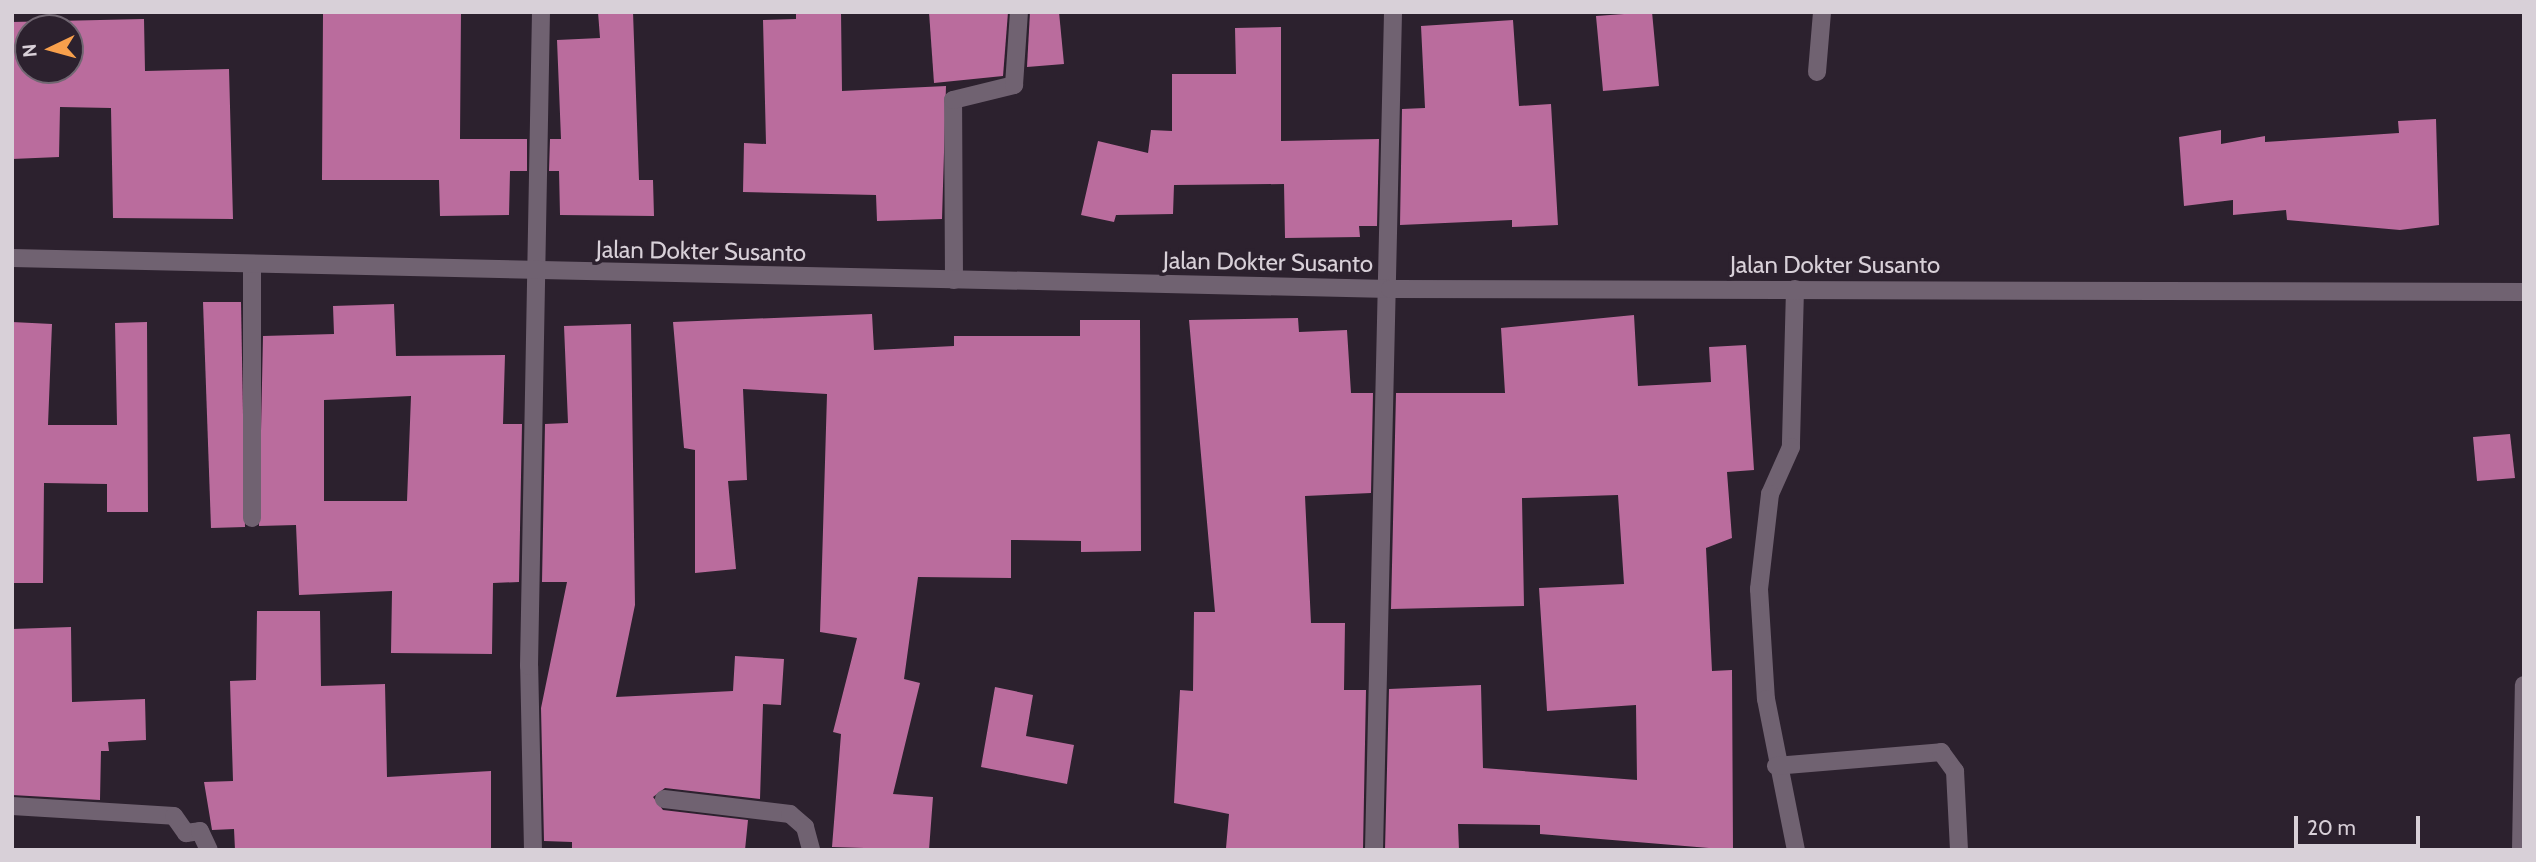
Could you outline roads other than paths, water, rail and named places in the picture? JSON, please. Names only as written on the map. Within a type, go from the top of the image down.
[{"type":"street","points":[[533,850],[535,272],[541,12]]},
{"type":"street","points":[[954,280],[953,100],[957,94],[1014,85],[1019,12]]},
{"type":"street","points":[[1374,850],[1378,519],[1390,289],[1393,12]]},
{"type":"street","points":[[1817,72],[1822,12]]},
{"type":"street","name":"Jalan Dokter Susanto","points":[[12,258],[535,272],[1390,289],[2524,292]]},
{"type":"street","points":[[252,264],[252,518]]},
{"type":"street","points":[[1795,289],[1791,447],[1770,494],[1759,558],[1766,699],[1776,766],[1796,850]]},
{"type":"street","points":[[2521,850],[2524,685]]},
{"type":"street","points":[[1776,766],[1941,752],[1955,771],[1959,850]]},
{"type":"street","points":[[664,799],[790,814],[805,827],[811,850]]},
{"type":"street","points":[[12,806],[174,816],[186,833],[200,831],[209,850]]}]
